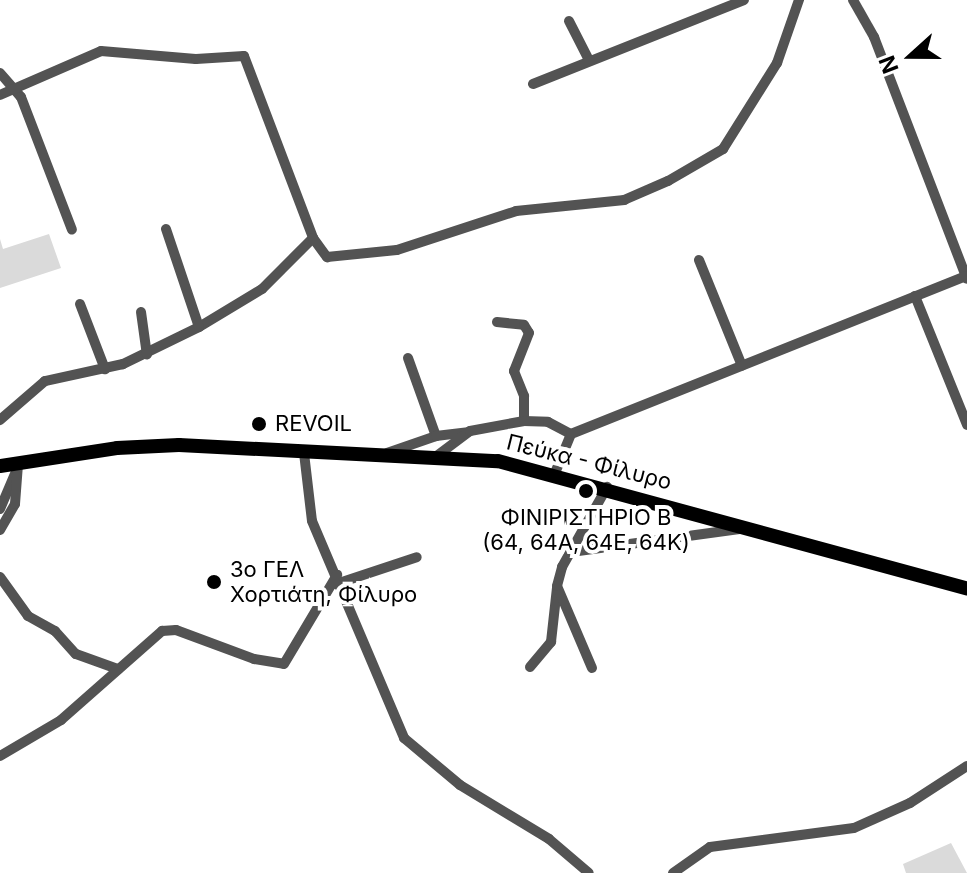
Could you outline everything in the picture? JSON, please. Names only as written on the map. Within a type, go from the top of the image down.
[{"type":"main road","name":"Πεύκα - Φίλυρο","points":[[0,466],[146,446],[498,461],[607,487],[967,588]]},
{"type":"street","points":[[533,84],[744,0]]},
{"type":"street","points":[[0,95],[101,51],[196,59],[244,56],[313,238],[327,257],[397,250],[516,211],[624,200],[668,181],[723,149],[777,63],[799,0]]},
{"type":"street","points":[[555,473],[571,434],[966,277],[877,44],[853,0]]},
{"type":"street","points":[[569,21],[589,60]]},
{"type":"street","points":[[0,73],[17,89],[72,230]]},
{"type":"street","points":[[166,229],[199,327]]},
{"type":"street","points":[[0,420],[45,381],[105,369],[147,355],[199,327],[262,289],[313,238]]},
{"type":"street","points":[[699,260],[742,366]]},
{"type":"street","points":[[915,296],[967,425]]},
{"type":"street","points":[[80,304],[105,369]]},
{"type":"street","points":[[141,312],[147,355]]},
{"type":"street","points":[[497,322],[524,325],[529,333],[514,371],[524,396],[524,421]]},
{"type":"street","points":[[408,358],[436,436]]},
{"type":"street","points":[[376,457],[436,436],[524,421],[548,422],[571,434]]},
{"type":"street","points":[[434,458],[470,431]]},
{"type":"street","points":[[304,453],[309,513],[404,738],[460,785],[549,839],[589,873]]},
{"type":"street","points":[[0,509],[18,464]]},
{"type":"street","points":[[0,530],[17,496],[18,464]]},
{"type":"street","points":[[530,667],[551,642],[557,586],[571,552],[607,487]]},
{"type":"street","points":[[571,552],[753,527]]},
{"type":"street","points":[[0,756],[61,720],[162,631],[176,630],[254,659],[284,664],[336,581],[417,557]]},
{"type":"street","points":[[0,577],[28,616],[55,631],[76,654],[118,669]]},
{"type":"street","points":[[557,586],[592,668]]},
{"type":"street","points":[[673,873],[710,847],[854,828],[910,803],[967,766]]},
{"type":"shaded area","points":[[49,234],[61,268],[0,288],[0,239],[3,249]]},
{"type":"shaded area","points":[[951,843],[967,873],[906,873],[903,864]]},
{"type":"place","name":"REVOIL","points":[[259,424]]},
{"type":"place","name":"ΦΙΝΙΡΙΣΤΗΡΙΟ B (64, 64Α, 64Ε, 64Κ)","points":[[586,491]]},
{"type":"place","name":"3ο ΓΕΛ Χορτιάτη, Φίλυρο","points":[[214,582]]}]
